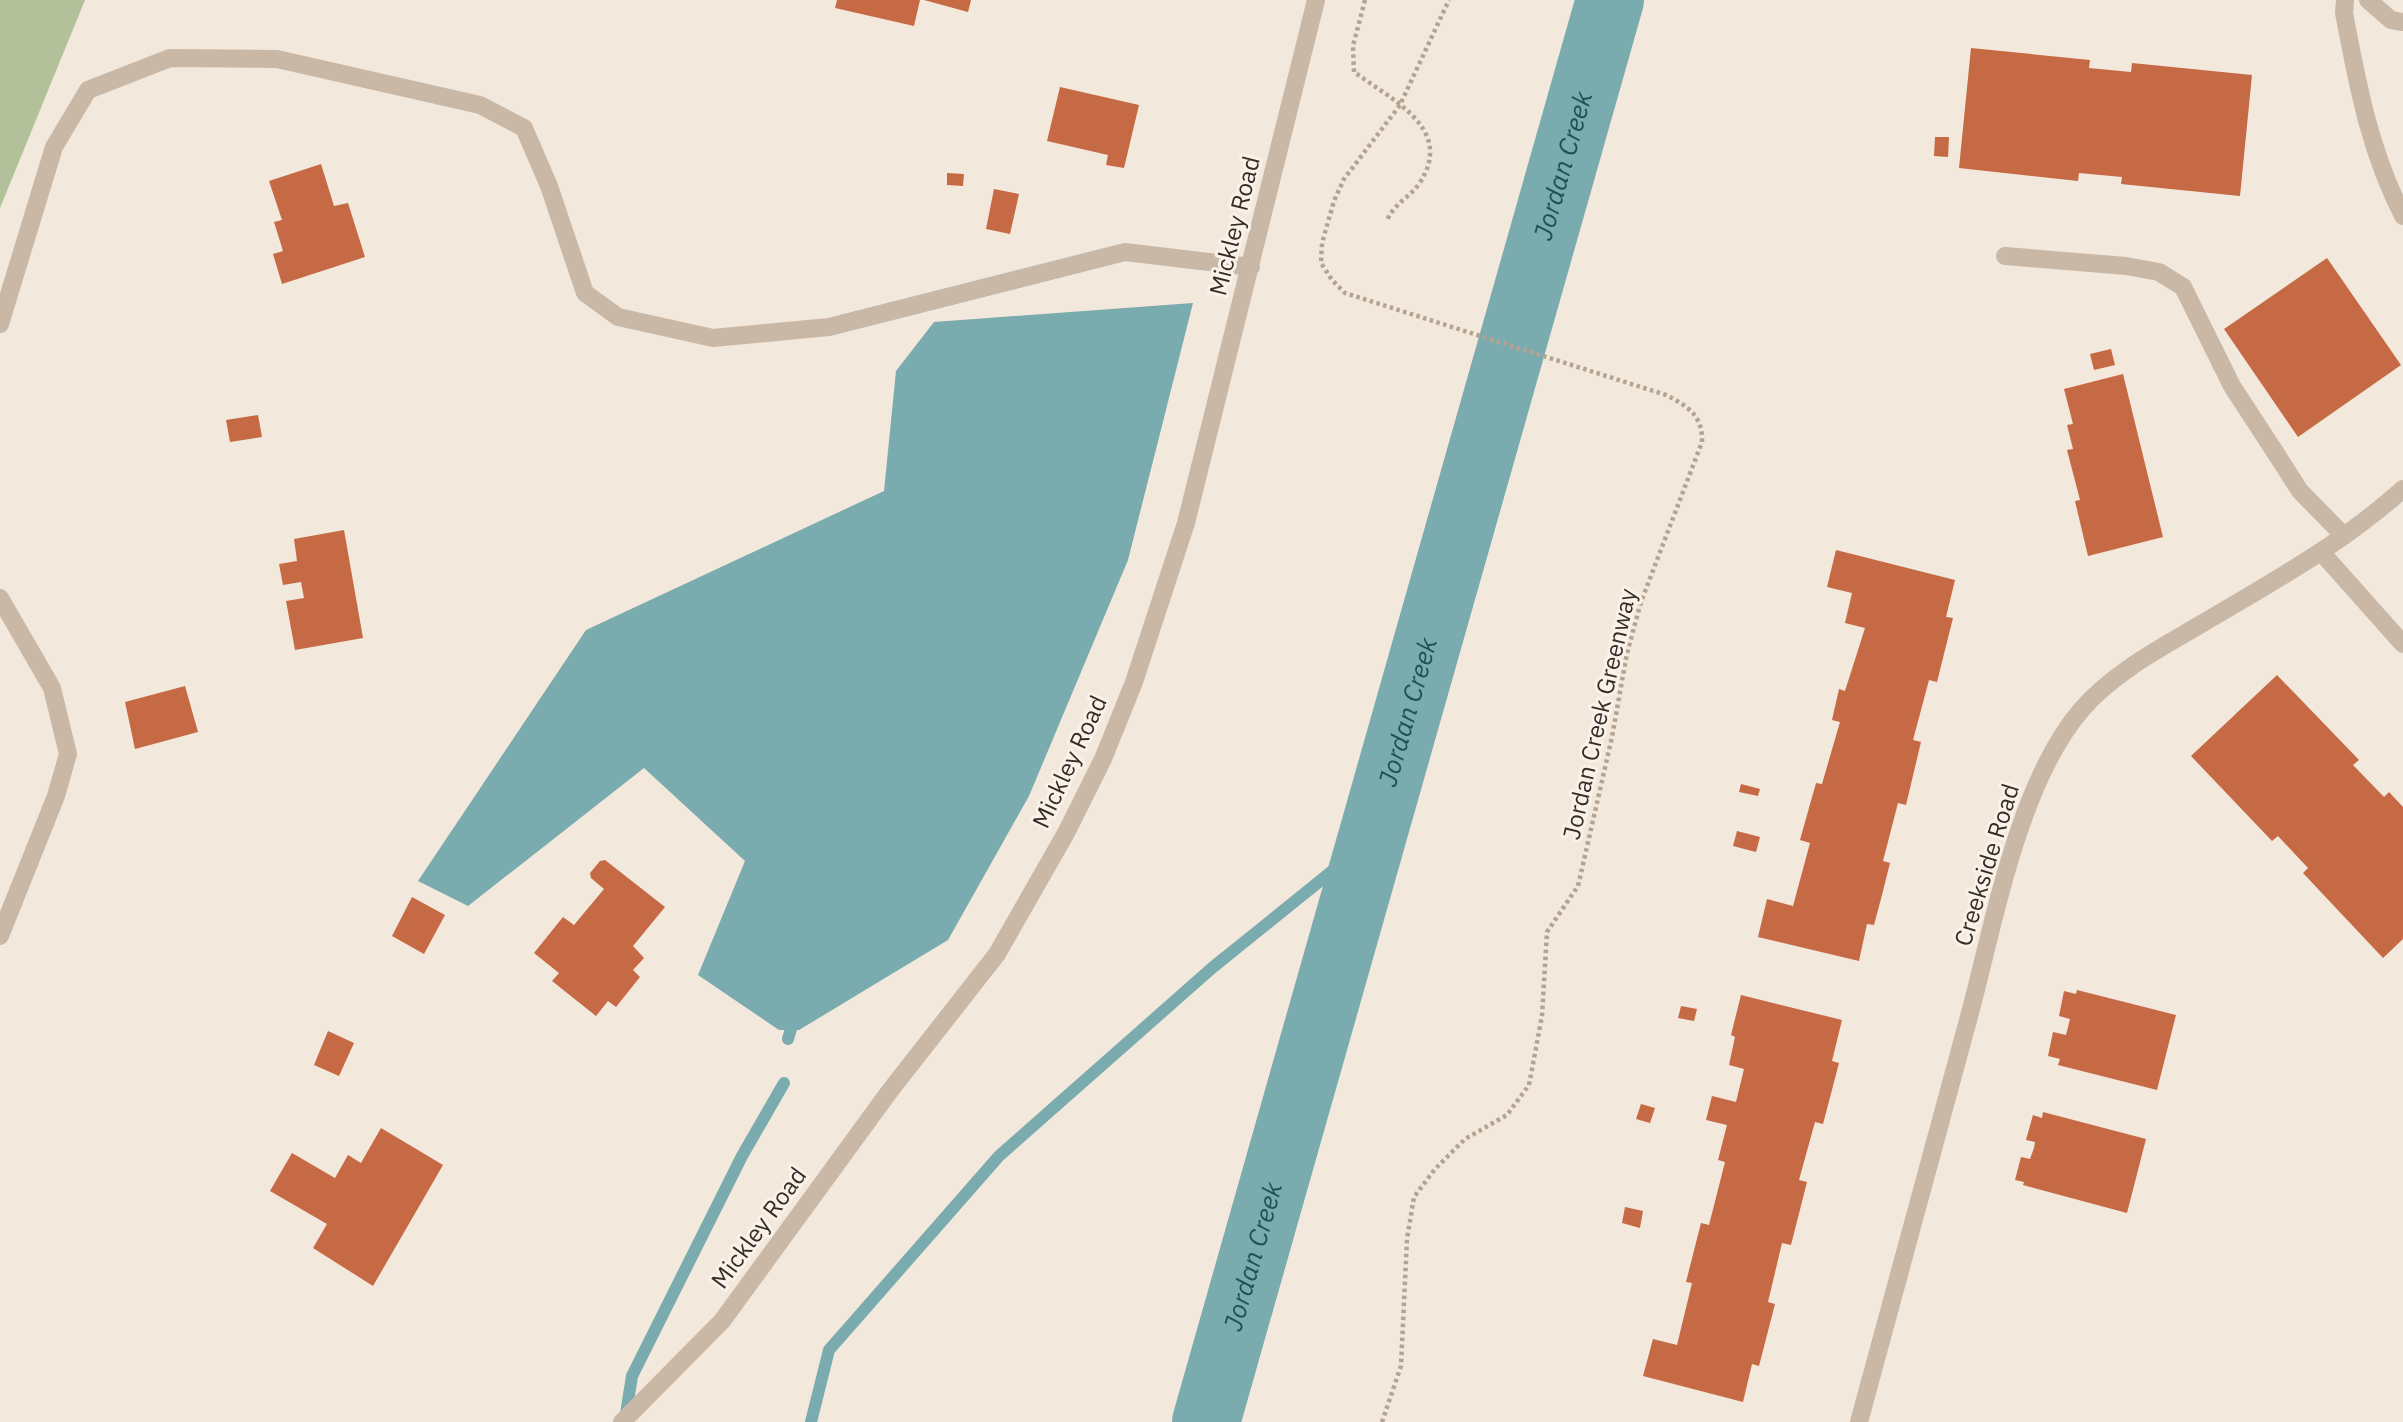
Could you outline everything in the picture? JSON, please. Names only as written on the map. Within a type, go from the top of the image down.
[{"type":"street","name":"Mickley Road","points":[[622,1422],[722,1321],[889,1092],[998,954],[1066,833],[1102,759],[1162,603],[1186,523],[1316,0]]},
{"type":"street","points":[[2346,0],[2344,13],[2361,108],[2382,174],[2403,216]]},
{"type":"street","points":[[2368,0],[2391,20],[2403,22]]},
{"type":"street","points":[[0,324],[54,147],[88,90],[170,58],[277,59],[480,105],[502,116],[524,128],[549,186],[585,293],[618,317],[713,338],[829,327],[1125,252],[1251,267]]},
{"type":"street","points":[[2005,256],[2126,266],[2159,272],[2183,288],[2232,386],[2281,462],[2300,491],[2344,536]]},
{"type":"street","name":"Creekside Road","points":[[1858,1422],[2006,881],[2032,792],[2056,744],[2083,708],[2108,684],[2144,658],[2322,553],[2403,489]]},
{"type":"street","points":[[2322,553],[2403,644]]},
{"type":"street","points":[[0,598],[51,688],[68,754],[56,796],[0,936]]},
{"type":"path","points":[[1365,0],[1353,46],[1354,72],[1399,105],[1427,130],[1432,152],[1418,185],[1394,205],[1387,220]]},
{"type":"path","name":"Jordan Creek Greenway","points":[[1382,1422],[1401,1366],[1407,1238],[1414,1197],[1435,1169],[1465,1139],[1507,1115],[1529,1085],[1542,1016],[1547,932],[1578,886],[1612,737],[1627,653],[1641,602],[1702,442],[1700,422],[1688,406],[1666,395],[1345,293],[1321,263],[1322,243],[1334,201],[1344,179],[1399,105],[1419,70],[1449,0]]},
{"type":"green space","points":[[0,0],[85,0],[0,208]]},
{"type":"water","points":[[1193,303],[1128,560],[1029,796],[948,940],[799,1030],[779,1030],[698,975],[745,861],[644,768],[468,906],[418,881],[586,630],[884,491],[896,371],[934,322]]},
{"type":"building","points":[[837,0],[920,0],[914,26],[835,8]]},
{"type":"building","points":[[924,0],[971,0],[968,12]]},
{"type":"building","points":[[1971,48],[2090,60],[2089,68],[2131,72],[2132,63],[2252,75],[2240,196],[2121,184],[2122,177],[2079,173],[2078,181],[1959,168]]},
{"type":"building","points":[[1060,87],[1139,105],[1124,168],[1106,165],[1108,155],[1047,141]]},
{"type":"building","points":[[1935,137],[1949,137],[1948,157],[1934,156]]},
{"type":"building","points":[[321,164],[334,206],[348,203],[365,257],[282,284],[273,254],[283,251],[274,222],[282,220],[269,181]]},
{"type":"building","points":[[947,173],[964,174],[963,186],[947,185]]},
{"type":"building","points":[[994,189],[1019,194],[1010,234],[986,229]]},
{"type":"building","points":[[2327,258],[2401,365],[2298,437],[2224,329]]},
{"type":"building","points":[[2111,349],[2115,365],[2094,370],[2090,354]]},
{"type":"building","points":[[2123,374],[2163,537],[2088,556],[2075,501],[2080,500],[2067,450],[2073,449],[2067,425],[2073,424],[2064,389]]},
{"type":"building","points":[[258,415],[262,437],[230,442],[226,420]]},
{"type":"building","points":[[344,530],[363,638],[295,650],[286,601],[304,598],[301,582],[283,585],[279,564],[297,561],[294,539]]},
{"type":"building","points":[[1836,550],[1955,580],[1946,617],[1953,618],[1937,682],[1929,680],[1913,740],[1921,742],[1906,805],[1898,803],[1883,861],[1890,863],[1874,925],[1867,924],[1859,961],[1758,937],[1767,899],[1793,906],[1810,843],[1800,840],[1816,783],[1822,784],[1840,722],[1832,720],[1839,689],[1845,691],[1865,628],[1845,623],[1852,593],[1827,587]]},
{"type":"building","points":[[2277,675],[2359,760],[2353,765],[2384,797],[2389,792],[2403,807],[2403,939],[2383,958],[2303,873],[2308,868],[2278,836],[2272,841],[2191,756]]},
{"type":"building","points":[[185,686],[198,732],[135,749],[125,702]]},
{"type":"building","points":[[1741,784],[1760,789],[1758,796],[1739,792]]},
{"type":"building","points":[[1737,831],[1760,837],[1756,852],[1733,846]]},
{"type":"building","points":[[605,860],[665,907],[633,946],[644,958],[633,970],[640,977],[616,1007],[608,1001],[596,1016],[552,981],[559,973],[534,953],[563,917],[574,925],[604,889],[591,878],[590,873],[600,861]]},
{"type":"building","points":[[412,897],[445,915],[424,954],[392,936]]},
{"type":"building","points":[[2077,990],[2176,1015],[2157,1090],[2058,1065],[2060,1059],[2048,1056],[2053,1032],[2066,1035],[2070,1019],[2059,1016],[2064,991],[2076,994]]},
{"type":"building","points":[[1741,995],[1842,1020],[1832,1061],[1839,1063],[1823,1124],[1815,1122],[1799,1180],[1807,1182],[1791,1245],[1782,1243],[1768,1302],[1775,1304],[1759,1366],[1752,1364],[1743,1402],[1643,1376],[1653,1339],[1677,1345],[1692,1283],[1686,1282],[1701,1223],[1709,1225],[1725,1162],[1718,1160],[1727,1125],[1706,1120],[1712,1096],[1736,1102],[1744,1069],[1729,1065],[1735,1037],[1731,1035]]},
{"type":"building","points":[[1681,1006],[1697,1009],[1694,1021],[1678,1018]]},
{"type":"building","points":[[328,1031],[354,1043],[339,1076],[314,1065]]},
{"type":"building","points":[[1641,1104],[1655,1108],[1650,1123],[1636,1119]]},
{"type":"building","points":[[2043,1112],[2146,1139],[2127,1213],[2023,1185],[2024,1182],[2015,1180],[2021,1157],[2030,1159],[2034,1148],[2035,1142],[2026,1140],[2033,1115],[2042,1118]]},
{"type":"building","points":[[381,1128],[443,1165],[373,1286],[313,1248],[327,1224],[270,1191],[292,1153],[335,1178],[348,1155],[361,1163]]},
{"type":"building","points":[[1625,1207],[1643,1211],[1640,1228],[1622,1223]]},
{"type":"waterway","name":"Jordan Creek","points":[[1206,1422],[1610,0]]},
{"type":"waterway","points":[[811,1422],[829,1350],[999,1156],[1212,968],[1372,839]]},
{"type":"waterway","points":[[788,1039],[795,1015]]},
{"type":"waterway","points":[[625,1420],[632,1376],[742,1156],[784,1083]]}]
